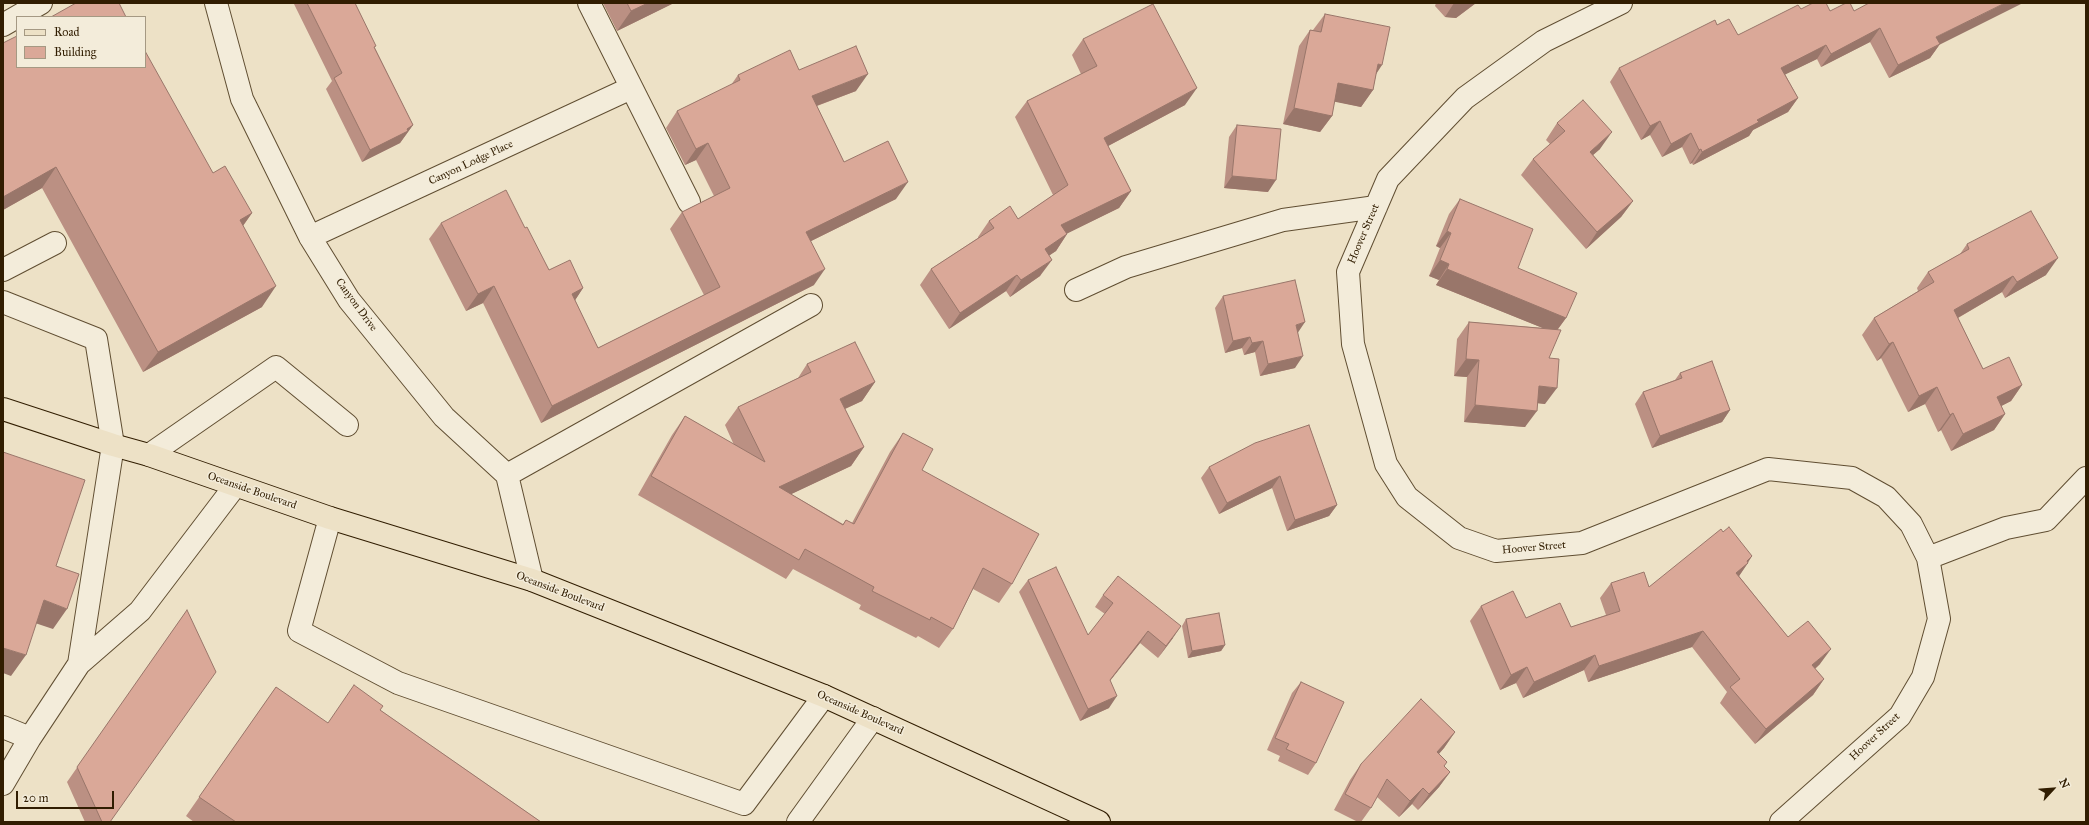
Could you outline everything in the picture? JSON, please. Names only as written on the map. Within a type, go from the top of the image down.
[{"type":"main road","name":"Oceanside Boulevard","points":[[3,409],[113,445],[149,455],[330,518],[532,580],[824,696],[1099,822]]},
{"type":"street","points":[[19,16],[41,3]]},
{"type":"street","name":"Canyon Drive","points":[[216,3],[242,99],[310,237],[349,300],[444,417],[507,475]]},
{"type":"street","points":[[589,3],[689,202]]},
{"type":"street","name":"Hoover Street","points":[[1621,3],[1544,40],[1465,98],[1388,179],[1348,272],[1353,344],[1386,464],[1407,497],[1459,538],[1496,551],[1582,543],[1768,469],[1852,478],[1886,497],[1911,524],[1928,558],[1939,619],[1923,677],[1900,716],[1781,822]]},
{"type":"street","points":[[3,25],[16,17]]},
{"type":"street","name":"Canyon Lodge Place","points":[[310,237],[631,88]]},
{"type":"street","points":[[1076,290],[1126,267],[1283,220],[1376,207]]},
{"type":"street","points":[[3,270],[55,243]]},
{"type":"street","points":[[3,302],[96,339],[113,445],[79,664]]},
{"type":"street","points":[[532,580],[507,475],[811,304]]},
{"type":"street","points":[[149,455],[276,367],[347,424]]},
{"type":"street","points":[[1928,558],[2006,528],[2046,520],[2086,478]]},
{"type":"street","points":[[3,784],[30,738],[79,664],[140,611],[235,486]]},
{"type":"street","points":[[330,518],[299,631],[398,683],[744,804],[824,696]]},
{"type":"street","points":[[798,822],[873,718]]},
{"type":"street","points":[[3,727],[30,738]]},
{"type":"building","points":[[76,3],[119,3],[126,16],[53,16]]},
{"type":"building","points":[[307,3],[355,3],[376,46],[374,47],[413,125],[407,129],[408,131],[370,150],[334,78],[342,73]]},
{"type":"building","points":[[627,3],[648,3],[631,11]]},
{"type":"building","points":[[1813,3],[1826,3],[1830,11],[1846,3],[1850,3],[1854,11],[1869,3],[2005,3],[1936,37],[1940,44],[1898,65],[1880,28],[1831,54],[1826,45],[1781,68],[1798,98],[1757,120],[1759,122],[1702,152],[1701,149],[1699,150],[1691,133],[1671,144],[1660,121],[1650,126],[1619,68],[1715,20],[1717,25],[1729,19],[1738,35],[1798,5],[1801,9]]},
{"type":"building","points":[[1153,4],[1197,88],[1104,138],[1131,191],[1061,225],[1067,234],[1045,249],[1052,260],[1021,280],[1017,275],[960,313],[931,269],[994,228],[989,221],[1010,206],[1018,219],[1068,185],[1027,101],[1097,66],[1083,39]]},
{"type":"building","points":[[1325,14],[1390,27],[1382,65],[1378,64],[1373,90],[1338,83],[1332,116],[1294,108],[1310,30],[1321,32]]},
{"type":"building","points":[[16,36],[16,68],[146,68],[146,53],[213,173],[225,166],[252,213],[240,220],[276,286],[158,352],[56,167],[3,197],[3,43]]},
{"type":"building","points":[[856,46],[868,74],[812,96],[844,162],[888,141],[908,182],[806,232],[825,269],[552,406],[494,286],[478,294],[441,223],[506,190],[525,228],[527,227],[549,270],[570,260],[583,288],[572,294],[598,348],[720,287],[682,212],[730,188],[708,143],[696,149],[677,111],[740,80],[738,75],[790,50],[799,70]]},
{"type":"building","points":[[1583,100],[1612,132],[1590,152],[1633,201],[1597,232],[1533,159],[1565,131],[1557,123]]},
{"type":"building","points":[[1237,125],[1281,129],[1276,180],[1232,176]]},
{"type":"building","points":[[1460,199],[1533,229],[1518,268],[1577,293],[1566,318],[1447,269],[1449,264],[1440,260],[1451,233],[1447,231]]},
{"type":"building","points":[[2031,211],[2058,258],[2017,282],[2013,276],[1954,310],[1983,369],[2009,357],[2022,385],[1997,397],[2005,414],[1963,434],[1953,413],[1950,415],[1937,387],[1919,396],[1893,342],[1889,344],[1874,318],[1934,282],[1928,272],[1969,249],[1967,244]]},
{"type":"building","points":[[1295,280],[1305,322],[1296,325],[1303,356],[1268,364],[1263,341],[1252,343],[1250,337],[1233,341],[1223,296]]},
{"type":"building","points":[[1469,322],[1561,330],[1549,358],[1559,359],[1557,388],[1539,386],[1537,411],[1475,405],[1479,360],[1466,359]]},
{"type":"building","points":[[855,342],[875,382],[840,399],[864,447],[779,487],[843,525],[846,520],[854,524],[903,433],[933,449],[922,470],[1039,534],[1012,584],[983,568],[953,629],[931,617],[930,620],[872,591],[874,587],[805,549],[799,560],[651,476],[685,416],[765,462],[738,407],[811,372],[807,364]]},
{"type":"building","points":[[1712,361],[1730,410],[1660,436],[1643,392],[1682,378],[1680,373]]},
{"type":"building","points":[[1309,425],[1337,505],[1295,520],[1280,476],[1227,503],[1209,467],[1255,443]]},
{"type":"building","points":[[3,452],[85,480],[56,566],[79,574],[67,609],[44,600],[26,655],[3,648]]},
{"type":"building","points":[[1729,527],[1752,556],[1747,561],[1748,563],[1736,573],[1788,637],[1808,621],[1831,649],[1812,665],[1824,679],[1766,729],[1730,687],[1740,679],[1703,631],[1599,666],[1595,655],[1534,682],[1527,667],[1511,675],[1481,606],[1513,591],[1526,618],[1560,603],[1571,627],[1620,611],[1611,583],[1644,572],[1649,587],[1721,529],[1723,532]]},
{"type":"building","points":[[1056,567],[1088,635],[1113,603],[1103,595],[1118,576],[1181,626],[1166,646],[1148,631],[1110,680],[1117,696],[1088,709],[1028,580]]},
{"type":"building","points":[[187,610],[216,672],[110,822],[102,822],[77,767]]},
{"type":"building","points":[[1219,613],[1225,645],[1192,651],[1186,619]]},
{"type":"building","points":[[1301,682],[1344,702],[1316,763],[1286,749],[1289,744],[1275,738]]},
{"type":"building","points":[[354,685],[383,706],[380,710],[541,822],[236,822],[199,797],[276,687],[328,723]]},
{"type":"building","points":[[1421,699],[1455,732],[1437,752],[1447,762],[1444,766],[1450,772],[1429,794],[1423,788],[1410,801],[1387,779],[1371,808],[1345,794],[1361,764]]}]
